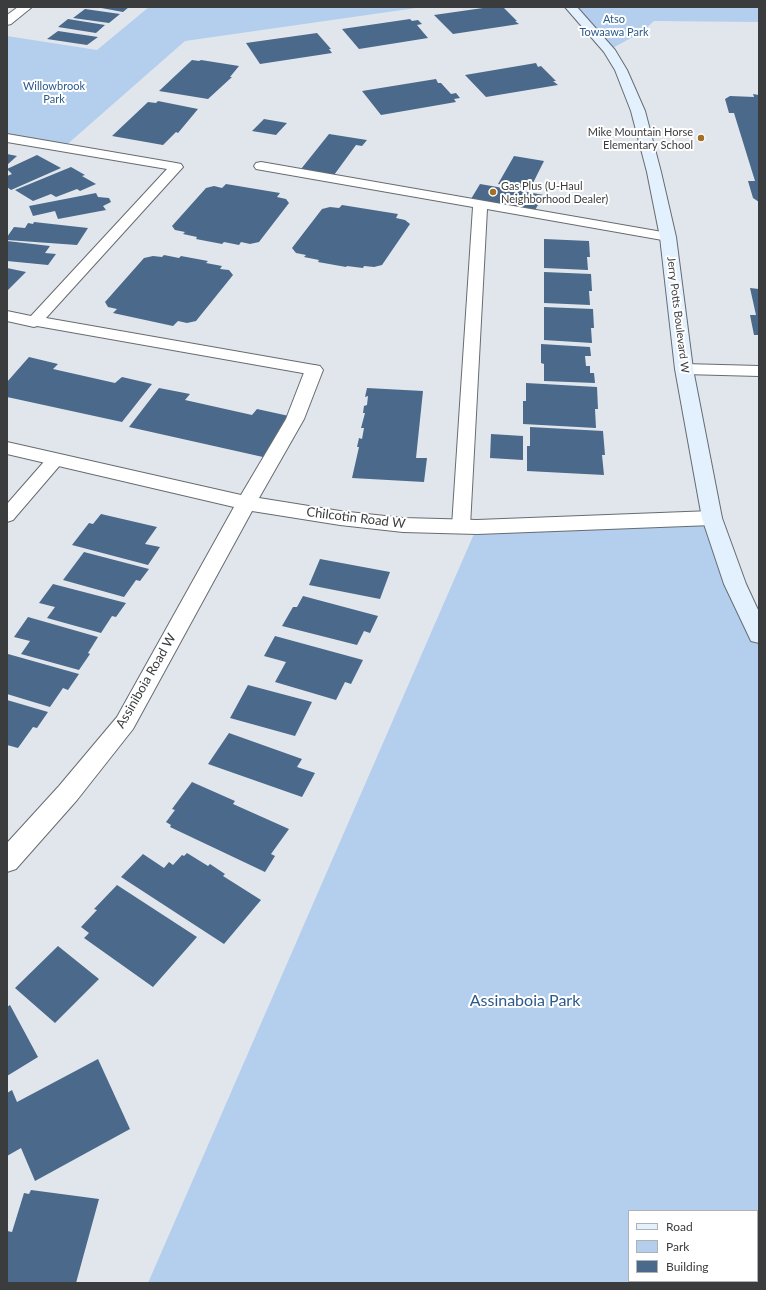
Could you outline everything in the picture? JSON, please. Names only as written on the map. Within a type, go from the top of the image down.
[{"type":"street","points":[[7,21],[26,7]]},
{"type":"street","name":"Jerry Potts Boulevard W","points":[[571,7],[609,50],[621,70],[638,111],[654,172],[668,237],[684,369],[712,518],[736,584],[759,635]]},
{"type":"street","points":[[684,369],[759,371]]},
{"type":"street","name":"Assiniboia Road W","points":[[7,861],[68,793],[125,723],[246,502],[296,419],[314,370]]},
{"type":"street","name":"Chilcotin Road W","points":[[7,448],[246,502],[340,518],[403,525],[461,526],[712,518]]},
{"type":"lane","points":[[7,138],[176,167],[34,322]]},
{"type":"lane","points":[[261,166],[668,237]]},
{"type":"lane","points":[[461,526],[480,204]]},
{"type":"lane","points":[[7,316],[34,322],[314,370]]},
{"type":"lane","points":[[7,516],[55,460]]},
{"type":"green space","name":"Willowbrook Park","points":[[149,7],[423,7],[185,41],[63,148],[7,138],[7,36],[97,50]]},
{"type":"green space","name":"Atso Towaawa Park","points":[[571,7],[759,7],[759,22],[654,21],[642,32],[609,50]]},
{"type":"green space","name":"Assinaboia Park","points":[[712,518],[759,635],[759,1283],[148,1283],[477,527]]},
{"type":"building","points":[[96,7],[129,7],[123,12]]},
{"type":"building","points":[[490,7],[504,8],[519,24],[453,34],[434,15]]},
{"type":"building","points":[[85,9],[120,14],[109,23],[73,18]]},
{"type":"building","points":[[68,19],[105,25],[96,33],[58,27]]},
{"type":"building","points":[[410,19],[412,21],[418,20],[422,24],[417,25],[428,38],[359,49],[342,29]]},
{"type":"building","points":[[58,31],[98,37],[87,45],[47,39]]},
{"type":"building","points":[[317,33],[331,49],[329,49],[332,53],[260,64],[246,43]]},
{"type":"building","points":[[192,60],[239,66],[230,77],[232,77],[208,99],[159,91]]},
{"type":"building","points":[[536,63],[538,67],[541,66],[556,81],[553,81],[558,85],[486,97],[465,75]]},
{"type":"building","points":[[436,79],[438,83],[441,83],[451,94],[456,93],[460,98],[454,99],[456,102],[381,115],[362,91]]},
{"type":"building","points":[[753,94],[759,95],[759,202],[753,198],[748,181],[755,181],[734,113],[729,113],[725,99],[730,96],[754,97]]},
{"type":"building","points":[[158,101],[198,109],[178,133],[176,132],[163,145],[112,136],[148,102],[156,103]]},
{"type":"building","points":[[264,119],[287,123],[276,135],[252,131]]},
{"type":"building","points":[[329,134],[367,140],[362,146],[356,145],[334,175],[301,169]]},
{"type":"building","points":[[7,154],[17,156],[7,165]]},
{"type":"building","points":[[37,155],[61,168],[11,190],[7,187],[7,176],[12,174],[7,169]]},
{"type":"building","points":[[514,156],[544,161],[530,189],[498,184]]},
{"type":"building","points":[[71,167],[85,175],[82,176],[96,184],[80,191],[77,189],[56,197],[51,194],[33,201],[15,190]]},
{"type":"building","points":[[226,184],[280,193],[277,197],[286,199],[289,203],[259,242],[250,244],[241,242],[239,245],[224,242],[222,244],[196,239],[197,237],[183,234],[185,232],[175,230],[172,226],[206,188],[214,186],[222,188]]},
{"type":"building","points":[[480,184],[544,195],[535,210],[471,199]]},
{"type":"building","points":[[96,193],[98,197],[109,198],[111,202],[103,206],[106,210],[58,219],[55,211],[33,216],[29,206]]},
{"type":"building","points":[[342,205],[398,214],[396,218],[405,220],[410,224],[382,265],[374,267],[364,266],[363,268],[346,267],[318,262],[319,260],[304,257],[306,255],[296,253],[292,248],[322,209],[330,207],[339,208]]},
{"type":"building","points":[[34,222],[88,228],[77,245],[7,240],[7,237],[14,227],[25,228],[28,223],[33,224]]},
{"type":"building","points":[[544,239],[589,241],[590,257],[587,257],[588,270],[544,268]]},
{"type":"building","points":[[7,241],[50,246],[45,253],[56,254],[48,265],[7,261]]},
{"type":"building","points":[[164,255],[179,258],[181,256],[208,261],[206,263],[222,266],[220,269],[229,270],[233,275],[196,321],[187,323],[178,321],[173,326],[113,313],[117,309],[108,307],[105,302],[144,258],[153,256],[162,257]]},
{"type":"building","points":[[7,268],[26,272],[7,291]]},
{"type":"building","points":[[544,272],[591,274],[592,291],[589,291],[590,305],[544,303]]},
{"type":"building","points":[[750,288],[759,289],[759,335],[754,335],[750,315],[756,315]]},
{"type":"building","points":[[544,307],[593,309],[594,328],[591,328],[592,343],[544,340]]},
{"type":"building","points":[[541,344],[590,347],[591,356],[585,356],[586,366],[590,366],[590,373],[594,373],[595,383],[544,381],[544,364],[541,363]]},
{"type":"building","points":[[29,357],[58,364],[53,369],[115,383],[122,377],[152,384],[122,422],[7,397],[7,382]]},
{"type":"building","points":[[526,383],[597,387],[598,409],[595,409],[596,428],[523,424],[523,401],[526,401]]},
{"type":"building","points":[[159,388],[190,394],[185,400],[252,415],[257,409],[289,416],[263,457],[129,427]]},
{"type":"building","points":[[367,388],[423,391],[416,458],[427,458],[424,482],[352,478],[359,447],[357,447],[359,438],[362,439],[364,428],[361,428],[365,413],[363,413],[364,406],[367,405],[368,396],[365,397]]},
{"type":"building","points":[[530,427],[603,431],[605,455],[602,455],[604,475],[527,471],[527,446],[530,446]]},
{"type":"building","points":[[491,434],[523,436],[523,460],[490,458]]},
{"type":"building","points":[[101,514],[157,527],[145,544],[160,547],[148,565],[72,545],[89,523],[93,524]]},
{"type":"building","points":[[84,552],[149,569],[140,581],[136,580],[124,597],[63,580]]},
{"type":"building","points":[[320,559],[390,572],[380,599],[309,585]]},
{"type":"building","points":[[53,584],[126,603],[116,617],[112,616],[101,633],[47,618],[55,607],[39,603]]},
{"type":"building","points":[[303,596],[378,616],[370,633],[364,631],[357,645],[282,626],[293,607],[297,607]]},
{"type":"building","points":[[28,617],[98,637],[88,653],[90,654],[79,670],[21,654],[30,641],[14,637]]},
{"type":"building","points":[[275,636],[363,660],[351,684],[345,682],[336,700],[275,682],[286,662],[264,656]]},
{"type":"building","points":[[8,654],[79,674],[68,690],[63,688],[50,707],[7,694]]},
{"type":"building","points":[[248,685],[312,702],[295,736],[230,718]]},
{"type":"building","points":[[7,700],[48,712],[37,728],[33,727],[18,748],[7,745]]},
{"type":"building","points":[[229,733],[302,759],[297,767],[315,773],[302,797],[208,764]]},
{"type":"building","points":[[192,782],[235,801],[233,804],[289,829],[271,854],[275,856],[265,872],[170,827],[171,825],[166,822],[175,810],[172,809]]},
{"type":"building","points":[[187,853],[208,866],[210,864],[225,874],[223,876],[261,900],[224,944],[121,877],[143,854],[164,868],[169,862],[173,865],[182,855],[184,856]]},
{"type":"building","points":[[117,885],[197,937],[153,987],[84,938],[89,933],[81,927],[97,910],[94,909]]},
{"type":"building","points":[[58,946],[99,979],[55,1023],[15,988]]},
{"type":"building","points":[[10,1005],[38,1057],[7,1076],[7,1007]]},
{"type":"building","points":[[98,1059],[130,1129],[35,1181],[21,1148],[7,1156],[7,1093],[12,1090],[17,1102]]},
{"type":"building","points":[[31,1190],[99,1199],[76,1283],[7,1283],[7,1231],[12,1232],[24,1193],[29,1194]]},
{"type":"place","name":"Mike Mountain Horse Elementary School","points":[[701,138]]},
{"type":"place","name":"Gas Plus (U-Haul Neighborhood Dealer)","points":[[493,192]]}]
